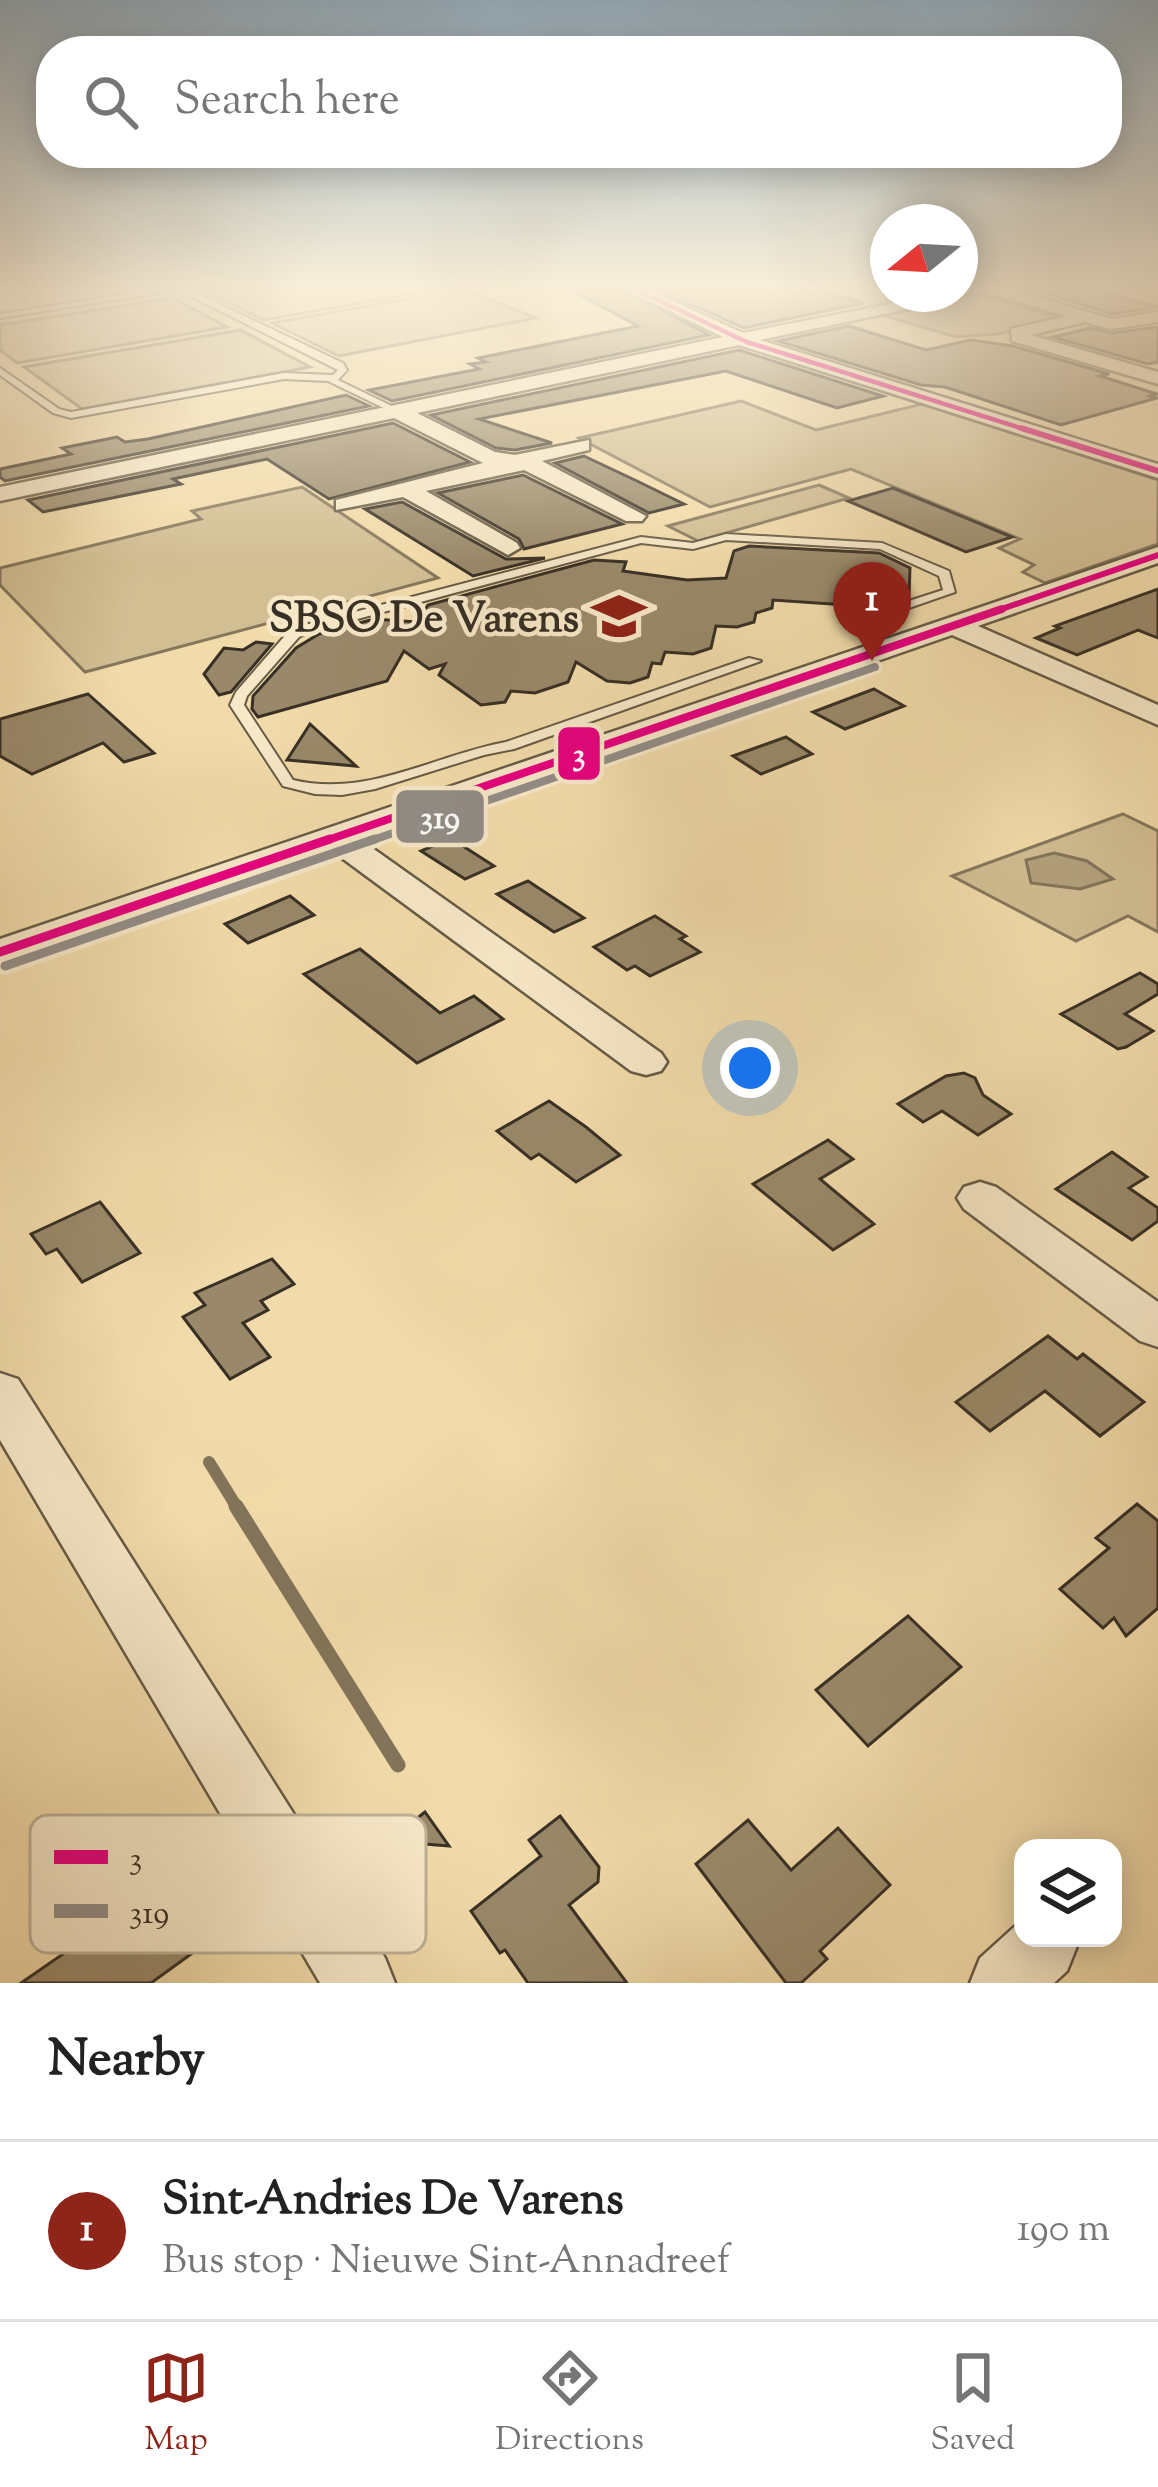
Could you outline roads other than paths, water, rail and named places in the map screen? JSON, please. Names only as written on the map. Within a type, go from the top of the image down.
[{"type":"street","points":[[0,494],[539,381]]},
{"type":"street","points":[[871,381],[1158,471]]},
{"type":"street","points":[[397,410],[490,458],[530,464],[634,516]]},
{"type":"street","points":[[344,505],[497,470],[508,462],[581,445]]},
{"type":"street","points":[[408,490],[508,548]]},
{"type":"street","points":[[0,952],[1158,555]]},
{"type":"street","points":[[967,620],[1158,716]]},
{"type":"street","points":[[335,836],[646,1062]]},
{"type":"street","points":[[980,1198],[1158,1328]]},
{"type":"street","points":[[0,1394],[257,1815]]},
{"type":"street","points":[[342,1953],[360,1983]]},
{"type":"lane","points":[[13,381],[56,411],[71,415],[259,381]]},
{"type":"lane","points":[[336,381],[384,408],[397,410]]},
{"type":"lane","points":[[754,661],[509,746],[472,750],[338,791],[288,782],[237,705],[281,649],[305,629],[640,539],[693,546],[726,537],[882,546],[945,574],[949,592],[854,623]]},
{"type":"lane","points":[[937,596],[967,620]]},
{"type":"lane","points":[[650,695],[685,717]]},
{"type":"waterway","points":[[209,1462],[238,1509]]},
{"type":"waterway","points":[[236,1506],[398,1765]]},
{"type":"place","name":"SBSO De Varens","points":[[619,616]]},
{"type":"place","name":"Sint-Andries De Varens","points":[[872,661]]}]
